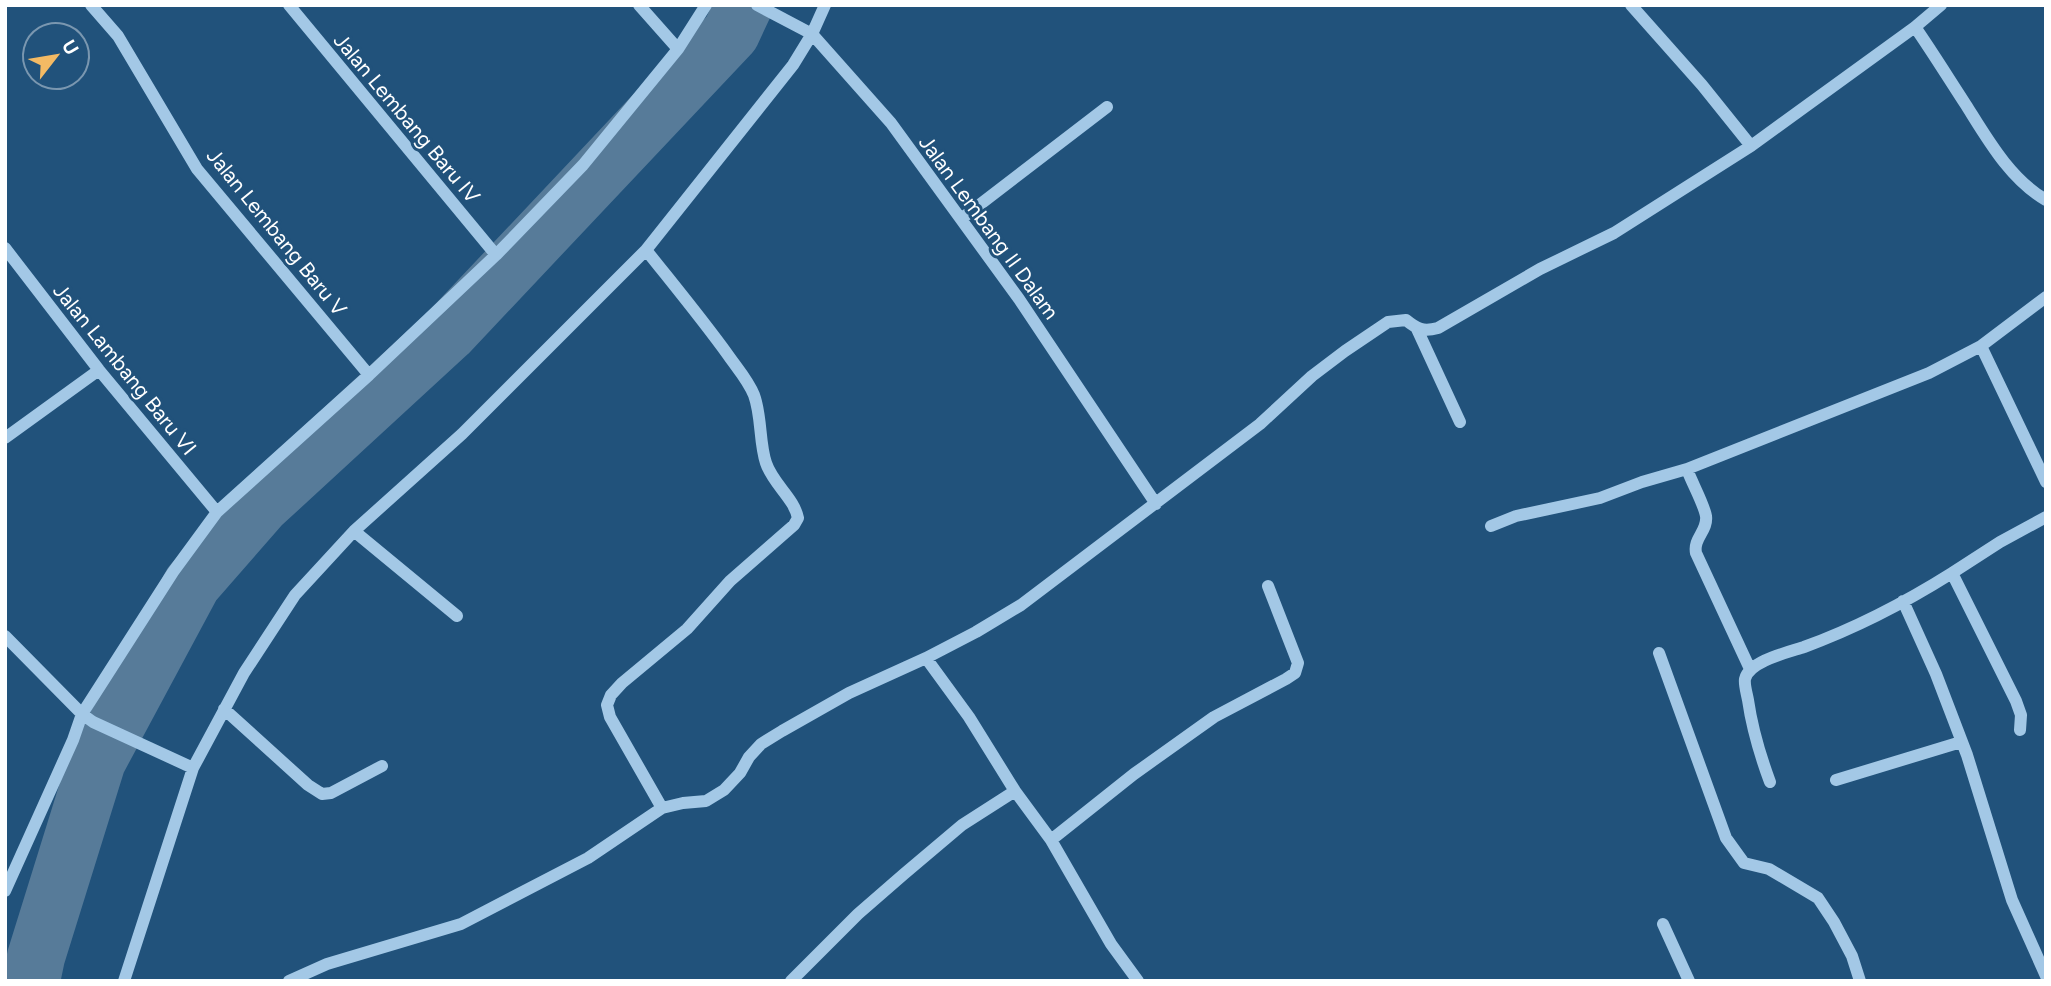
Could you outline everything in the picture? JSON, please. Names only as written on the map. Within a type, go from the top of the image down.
[{"type":"street","name":"Jalan Lembang Baru V","points":[[91,5],[117,36],[197,169],[369,375]]},
{"type":"street","name":"Jalan Lembang Baru IV","points":[[289,5],[496,255]]},
{"type":"street","points":[[639,5],[678,49]]},
{"type":"street","points":[[5,891],[73,740],[82,714],[173,572],[217,512],[369,375],[496,255],[583,165],[678,49],[706,5]]},
{"type":"street","name":"Jalan Lembang II Dalam","points":[[757,5],[812,34],[891,123],[1019,299],[1156,504]]},
{"type":"street","points":[[124,981],[193,768],[244,673],[295,595],[354,531],[462,434],[646,250],[793,65],[812,34],[825,5]]},
{"type":"street","points":[[1631,5],[1702,85],[1751,146]]},
{"type":"street","points":[[289,981],[327,964],[461,923],[587,858],[662,808],[706,801],[724,790],[761,744],[849,693],[926,658],[1021,605],[1259,424],[1312,376],[1388,322],[1406,320],[1417,329],[1425,331],[1438,328],[1540,269],[1614,233],[1751,146],[1915,27],[1941,5]]},
{"type":"street","points":[[1915,27],[2011,172],[2030,191],[2046,200]]},
{"type":"street","points":[[961,219],[1107,107]]},
{"type":"street","name":"Jalan Lambang Baru VI","points":[[5,248],[99,370],[217,512]]},
{"type":"street","points":[[646,250],[707,326],[746,381],[757,410],[766,464],[795,508],[798,519],[730,581],[688,629],[611,695],[607,705],[610,717],[662,808]]},
{"type":"street","points":[[1491,526],[1516,516],[1600,498],[1686,469],[1904,384],[1982,346],[2046,297]]},
{"type":"street","points":[[1417,329],[1460,422]]},
{"type":"street","points":[[1982,346],[2046,482]]},
{"type":"street","points":[[5,438],[99,370]]},
{"type":"street","points":[[1686,469],[1706,517],[1705,525],[1695,543],[1696,553],[1750,669]]},
{"type":"street","points":[[1770,782],[1750,717],[1745,679],[1750,669],[1764,661],[1832,636],[1903,601],[2046,517]]},
{"type":"street","points":[[354,531],[457,616]]},
{"type":"street","points":[[1952,573],[2016,701],[2021,715],[2020,730]]},
{"type":"street","points":[[1051,840],[1214,717],[1295,673],[1298,663],[1268,586]]},
{"type":"street","points":[[1903,601],[1936,674],[2012,900],[2046,976]]},
{"type":"street","points":[[5,636],[93,722],[193,768]]},
{"type":"street","points":[[1659,653],[1726,838],[1744,863],[1769,869],[1818,898],[1853,956],[1860,981]]},
{"type":"street","points":[[926,658],[1051,840],[1111,944],[1138,981]]},
{"type":"street","points":[[224,709],[308,785],[322,794],[331,793],[382,766]]},
{"type":"street","points":[[1836,780],[1961,742]]},
{"type":"street","points":[[791,981],[858,914],[962,825],[1015,791]]},
{"type":"street","points":[[1663,924],[1689,981]]},
{"type":"waterway","points":[[31,981],[36,957],[97,761],[192,584],[261,505],[448,333],[731,33],[744,5]]}]
